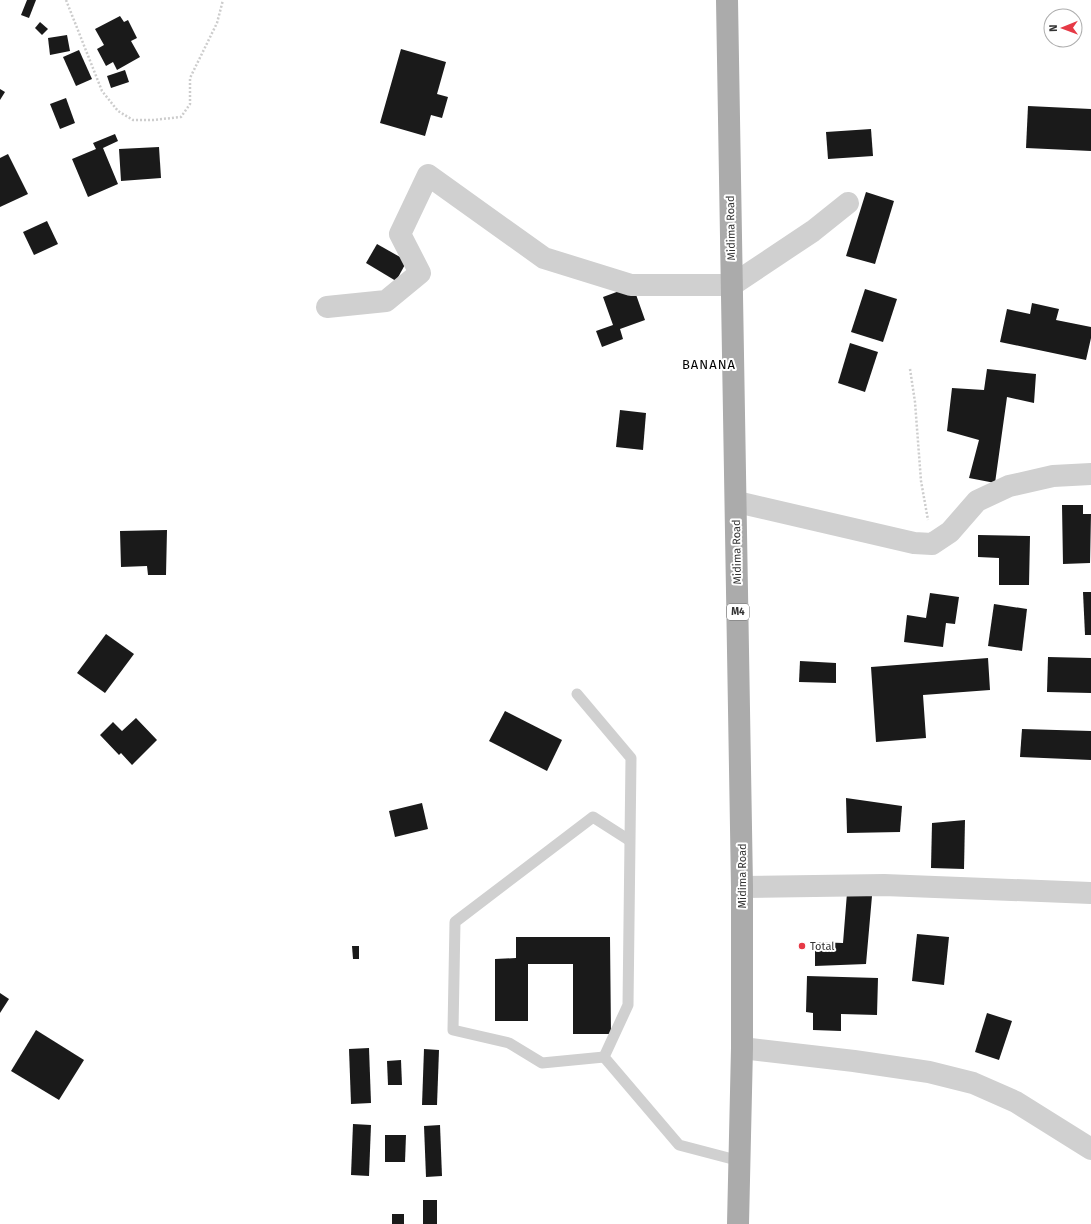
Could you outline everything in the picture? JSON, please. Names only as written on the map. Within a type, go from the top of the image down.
[{"type":"main road","name":"Midima Road","points":[[727,0],[742,887],[742,1048],[738,1224]]},
{"type":"street","points":[[327,306],[386,301],[420,273],[400,234],[428,175],[544,258],[631,286],[732,284],[814,231],[848,204]]},
{"type":"street","points":[[736,502],[914,543],[932,544],[950,532],[977,501],[1009,486],[1053,476],[1091,474]]},
{"type":"street","points":[[742,887],[884,885],[1091,893]]},
{"type":"street","points":[[742,1048],[854,1061],[929,1072],[973,1083],[1016,1102],[1091,1149]]},
{"type":"lane","points":[[577,694],[631,758],[628,1005],[604,1057]]},
{"type":"lane","points":[[604,1057],[542,1063],[509,1043],[453,1030],[455,922],[593,817],[629,840]]},
{"type":"lane","points":[[604,1057],[679,1146],[740,1160]]},
{"type":"path","points":[[66,0],[102,91],[118,111],[133,120],[153,120],[181,117],[190,104],[190,78],[217,23],[223,0]]},
{"type":"path","points":[[910,370],[915,402],[921,481],[932,544]]},
{"type":"building","points":[[27,0],[36,0],[29,18],[21,15]]},
{"type":"building","points":[[120,16],[124,22],[128,20],[137,38],[131,41],[140,57],[117,70],[113,62],[106,66],[97,49],[104,45],[95,29]]},
{"type":"building","points":[[40,22],[48,29],[42,35],[35,28]]},
{"type":"building","points":[[67,35],[70,51],[50,55],[48,38]]},
{"type":"building","points":[[401,49],[446,62],[437,94],[448,97],[442,118],[431,115],[425,136],[380,123]]},
{"type":"building","points":[[79,50],[92,79],[76,86],[63,57]]},
{"type":"building","points":[[125,70],[129,82],[111,88],[107,76]]},
{"type":"building","points":[[0,89],[5,92],[0,100]]},
{"type":"building","points":[[66,98],[75,123],[60,129],[50,104]]},
{"type":"building","points":[[1028,106],[1091,109],[1091,151],[1026,148]]},
{"type":"building","points":[[871,129],[873,156],[828,159],[826,132]]},
{"type":"building","points":[[115,134],[118,141],[103,148],[118,184],[88,197],[72,159],[96,149],[93,143]]},
{"type":"building","points":[[159,147],[161,178],[121,181],[119,149]]},
{"type":"building","points":[[8,154],[28,194],[0,207],[0,158]]},
{"type":"building","points":[[866,192],[894,201],[875,264],[846,256]]},
{"type":"building","points":[[47,221],[58,244],[34,255],[23,232]]},
{"type":"building","points":[[377,244],[407,261],[396,281],[366,263]]},
{"type":"building","points":[[633,286],[645,320],[620,329],[623,339],[602,347],[596,331],[613,325],[603,297]]},
{"type":"building","points":[[865,289],[897,299],[883,342],[851,332]]},
{"type":"building","points":[[1032,303],[1059,309],[1056,320],[1091,327],[1091,338],[1086,360],[1000,342],[1007,309],[1030,314]]},
{"type":"building","points":[[850,343],[878,352],[865,392],[838,383]]},
{"type":"building","points":[[987,369],[1036,374],[1034,403],[1007,397],[995,483],[969,478],[979,440],[947,431],[952,388],[984,390]]},
{"type":"building","points":[[620,410],[646,413],[643,450],[616,447]]},
{"type":"building","points":[[1062,505],[1083,505],[1083,514],[1091,514],[1090,563],[1063,564]]},
{"type":"building","points":[[167,530],[166,575],[148,575],[147,566],[121,567],[120,531]]},
{"type":"building","points":[[978,535],[1030,536],[1029,585],[999,585],[999,558],[978,557]]},
{"type":"building","points":[[1083,592],[1091,592],[1091,635],[1085,635]]},
{"type":"building","points":[[930,593],[959,597],[955,624],[946,623],[943,647],[904,642],[907,615],[926,618]]},
{"type":"building","points":[[994,604],[1027,609],[1022,651],[988,646]]},
{"type":"building","points":[[106,634],[134,654],[105,693],[77,673]]},
{"type":"building","points":[[1048,657],[1091,658],[1091,693],[1047,692]]},
{"type":"building","points":[[988,658],[990,690],[923,695],[926,738],[876,742],[871,667]]},
{"type":"building","points":[[800,661],[836,663],[836,683],[799,682]]},
{"type":"building","points":[[505,711],[562,740],[547,771],[489,741]]},
{"type":"building","points":[[136,718],[157,740],[132,765],[121,753],[119,755],[100,735],[113,722],[122,731]]},
{"type":"building","points":[[1022,729],[1091,731],[1091,760],[1020,757]]},
{"type":"building","points":[[846,798],[902,806],[900,832],[847,833]]},
{"type":"building","points":[[422,803],[428,829],[395,837],[389,811]]},
{"type":"building","points":[[965,820],[964,869],[931,868],[932,823]]},
{"type":"building","points":[[847,893],[872,896],[866,964],[815,966],[815,942],[843,943]]},
{"type":"building","points":[[917,934],[949,937],[944,985],[912,981]]},
{"type":"building","points":[[516,937],[610,937],[611,1034],[573,1034],[573,964],[528,964],[528,1021],[495,1021],[495,959],[516,958]]},
{"type":"building","points":[[352,946],[359,946],[359,959],[353,959]]},
{"type":"building","points":[[807,976],[878,978],[877,1015],[841,1014],[841,1031],[813,1030],[813,1013],[806,1012]]},
{"type":"building","points":[[0,993],[9,999],[0,1013]]},
{"type":"building","points":[[987,1013],[1012,1021],[999,1060],[975,1052]]},
{"type":"building","points":[[36,1030],[84,1060],[59,1100],[11,1071]]},
{"type":"building","points":[[369,1048],[371,1103],[351,1104],[349,1049]]},
{"type":"building","points":[[424,1049],[439,1050],[437,1105],[422,1105]]},
{"type":"building","points":[[401,1060],[402,1085],[388,1085],[387,1061]]},
{"type":"building","points":[[353,1124],[371,1125],[369,1176],[351,1175]]},
{"type":"building","points":[[440,1125],[442,1176],[426,1177],[424,1126]]},
{"type":"building","points":[[385,1135],[406,1135],[405,1162],[385,1162]]},
{"type":"building","points":[[423,1200],[437,1200],[437,1224],[423,1224]]},
{"type":"building","points":[[392,1214],[404,1214],[404,1224],[392,1224]]},
{"type":"place","name":"Total","points":[[802,946]]},
{"type":"district","name":"BANANA","points":[[709,364]]}]
